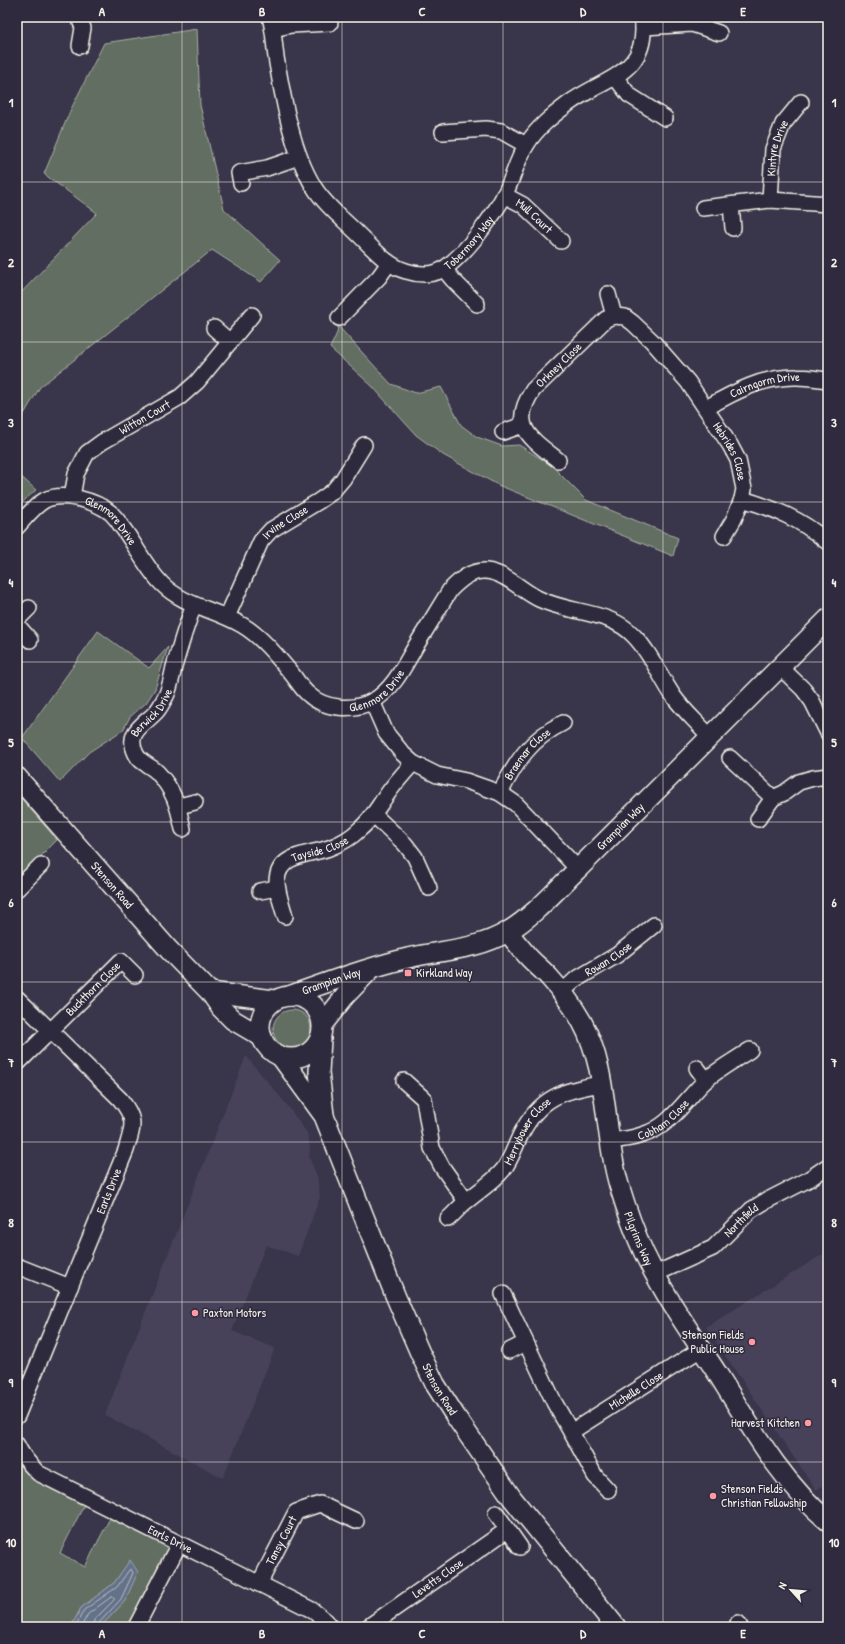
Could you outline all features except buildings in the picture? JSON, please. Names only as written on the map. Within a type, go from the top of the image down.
[{"type":"street","points":[[79,17],[83,28],[80,46]]},
{"type":"street","points":[[272,23],[291,25],[330,23],[329,17]]},
{"type":"street","points":[[643,22],[692,24],[719,33]]},
{"type":"street","name":"Tobermory Way","points":[[272,23],[283,95],[299,157],[315,189],[339,216],[389,263],[404,271],[415,274],[427,274],[444,269],[462,252],[483,228],[504,195],[526,145],[539,128],[569,104],[615,77],[634,62],[641,49],[643,22]]},
{"type":"street","points":[[615,77],[629,95],[665,118]]},
{"type":"street","name":"Kintyre Drive","points":[[770,200],[773,149],[783,124],[801,102]]},
{"type":"street","points":[[443,132],[486,129],[501,131],[526,145]]},
{"type":"street","points":[[241,183],[239,173],[267,168],[299,157]]},
{"type":"street","name":"Mull Court","points":[[504,195],[523,205],[561,241]]},
{"type":"street","points":[[703,208],[770,200],[828,204]]},
{"type":"street","points":[[731,205],[733,228]]},
{"type":"street","points":[[339,318],[379,276],[389,263]]},
{"type":"street","points":[[444,269],[477,304]]},
{"type":"street","points":[[608,294],[614,316],[625,317],[638,327],[676,367],[706,408]]},
{"type":"street","name":"Witton Court","points":[[72,497],[76,474],[87,453],[102,442],[180,397],[197,382],[252,315]]},
{"type":"street","name":"Orkney Close","points":[[523,426],[523,410],[526,400],[533,390],[606,319],[614,316]]},
{"type":"street","points":[[214,328],[230,342]]},
{"type":"street","name":"Cairngorm Drive","points":[[706,408],[734,393],[768,380],[797,376],[828,380]]},
{"type":"street","name":"Hebrides Close","points":[[706,408],[738,460],[744,488],[742,499],[734,519],[724,536]]},
{"type":"street","points":[[503,432],[523,426],[531,438],[558,460]]},
{"type":"street","name":"Irvine Close","points":[[227,617],[261,541],[271,530],[320,501],[332,492],[343,479],[364,445]]},
{"type":"street","name":"Glenmore Drive","points":[[17,527],[37,505],[47,499],[72,497],[89,501],[110,513],[123,527],[147,566],[161,584],[173,594],[194,605],[227,617],[243,625],[275,653],[310,695],[330,706],[340,708],[359,706],[382,696],[399,675],[450,590],[468,574],[485,571],[495,573],[533,596],[550,604],[600,616],[623,626],[634,635],[642,645],[674,697],[710,737]]},
{"type":"street","name":"Hebrides Close","points":[[742,499],[780,511],[813,530],[826,541],[828,539]]},
{"type":"street","name":"Berwick Drive","points":[[183,829],[178,806],[168,786],[156,771],[142,762],[136,755],[132,743],[135,733],[140,726],[156,712],[166,695],[186,624],[194,605]]},
{"type":"street","points":[[17,620],[29,608]]},
{"type":"street","name":"Grampian Way","points":[[282,998],[374,967],[488,942],[508,932],[537,909],[578,869],[828,619]]},
{"type":"street","points":[[17,625],[30,640]]},
{"type":"street","points":[[780,667],[803,689],[812,701],[828,733]]},
{"type":"street","points":[[372,701],[386,733],[403,754],[413,763],[437,775],[473,783],[500,793],[516,804],[578,869]]},
{"type":"street","name":"Braemar Close","points":[[500,793],[515,765],[531,745],[544,734],[563,723]]},
{"type":"street","points":[[730,758],[773,798]]},
{"type":"street","name":"Tayside Close","points":[[285,916],[277,888],[277,878],[281,870],[290,859],[302,854],[328,848],[340,843],[360,830],[374,815],[394,786],[413,763]]},
{"type":"street","points":[[758,819],[773,798],[784,793],[799,782],[828,776]]},
{"type":"street","name":"Stenson Road","points":[[17,777],[169,950],[210,992],[233,1020],[262,1038]]},
{"type":"street","points":[[178,806],[195,802]]},
{"type":"street","points":[[374,815],[405,844],[415,857],[429,888]]},
{"type":"street","points":[[17,889],[41,865]]},
{"type":"street","points":[[260,891],[277,888]]},
{"type":"street","name":"Rowan Close","points":[[562,992],[575,980],[617,955],[654,925]]},
{"type":"street","name":"Pilgrims Way","points":[[508,932],[525,953],[562,992],[582,1022],[594,1051],[600,1071],[609,1141],[619,1183],[643,1252],[682,1321],[772,1459],[802,1496],[828,1522]]},
{"type":"street","name":"Buckthorn Close","points":[[50,1031],[121,961],[135,975]]},
{"type":"street","name":"Grampian Way","points":[[322,1032],[345,996],[374,967]]},
{"type":"street","points":[[210,992],[282,998],[300,997],[310,1001],[320,1014],[322,1032],[315,1049],[306,1056],[295,1059],[281,1057],[269,1050],[262,1038],[260,1021],[266,1009],[282,998]]},
{"type":"street","name":"Earls Drive","points":[[17,998],[120,1099],[131,1115],[132,1123],[132,1130],[126,1150],[17,1416]]},
{"type":"street","points":[[17,1064],[50,1031]]},
{"type":"street","name":"Stenson Road","points":[[322,1032],[319,1072],[324,1116]]},
{"type":"street","name":"Cobham Close","points":[[609,1141],[629,1139],[644,1135],[657,1129],[667,1122],[702,1074],[750,1050]]},
{"type":"street","name":"Stenson Road","points":[[281,1057],[324,1116],[395,1296],[435,1384],[512,1498],[616,1627]]},
{"type":"street","points":[[404,1081],[424,1099],[432,1148],[442,1167],[466,1201]]},
{"type":"street","name":"Merrybower Close","points":[[448,1219],[466,1201],[494,1180],[504,1169],[529,1121],[549,1099],[562,1092],[578,1087],[602,1084]]},
{"type":"street","name":"Northfield","points":[[655,1274],[713,1248],[751,1210],[809,1179],[826,1161]]},
{"type":"street","points":[[17,1266],[70,1287]]},
{"type":"street","points":[[503,1294],[554,1402],[595,1476],[608,1490]]},
{"type":"street","points":[[510,1351],[525,1343]]},
{"type":"street","name":"Michelle Close","points":[[571,1432],[701,1349]]},
{"type":"street","name":"Earls Drive","points":[[17,1444],[28,1464],[38,1472],[312,1610],[326,1621],[330,1627]]},
{"type":"street","name":"Tansy Court","points":[[259,1584],[296,1512],[320,1504],[356,1521]]},
{"type":"street","points":[[496,1513],[520,1547]]},
{"type":"street","name":"Levetts Close","points":[[368,1627],[507,1530]]},
{"type":"street","points":[[136,1627],[179,1544]]},
{"type":"shaded area","points":[[246,1056],[287,1105],[307,1133],[310,1147],[309,1157],[317,1176],[320,1197],[298,1256],[266,1245],[232,1331],[275,1348],[223,1478],[105,1415]]},
{"type":"shaded area","points":[[828,1251],[828,1482],[816,1490],[706,1327]]},
{"type":"green space","points":[[197,29],[200,105],[224,209],[280,260],[261,282],[212,250],[40,387],[17,426],[17,297],[97,213],[44,174],[70,111],[104,43]]},
{"type":"green space","points":[[338,326],[391,384],[416,393],[441,387],[461,425],[477,437],[502,446],[519,445],[551,465],[586,500],[678,538],[673,556],[498,485],[443,455],[416,435],[372,386],[330,348],[337,333]]},
{"type":"green space","points":[[17,473],[36,490],[17,507]]},
{"type":"green space","points":[[98,631],[149,668],[168,647],[155,689],[146,703],[130,717],[123,730],[89,752],[60,782],[22,738]]},
{"type":"green space","points":[[17,793],[57,840],[17,880]]},
{"type":"green space","points":[[288,1010],[296,1010],[306,1015],[310,1022],[310,1036],[306,1043],[296,1048],[288,1048],[278,1043],[276,1040],[273,1033],[273,1025],[278,1015],[281,1013]]},
{"type":"green space","points":[[17,1459],[86,1501],[60,1553],[85,1567],[112,1514],[174,1543],[130,1627],[100,1627],[125,1601],[130,1561],[114,1583],[81,1608],[71,1627],[19,1627],[17,1620]]},
{"type":"water","points":[[130,1560],[138,1572],[125,1601],[100,1627],[71,1627],[81,1608],[114,1583]]},
{"type":"place","name":"Kirkland Way","points":[[408,973]]},
{"type":"place","name":"Paxton Motors","points":[[195,1313]]},
{"type":"place","name":"Stenson Fields Public House","points":[[752,1342]]},
{"type":"place","name":"Harvest Kitchen","points":[[808,1423]]},
{"type":"place","name":"Stenson Fields Christian Fellowship","points":[[713,1496]]}]
